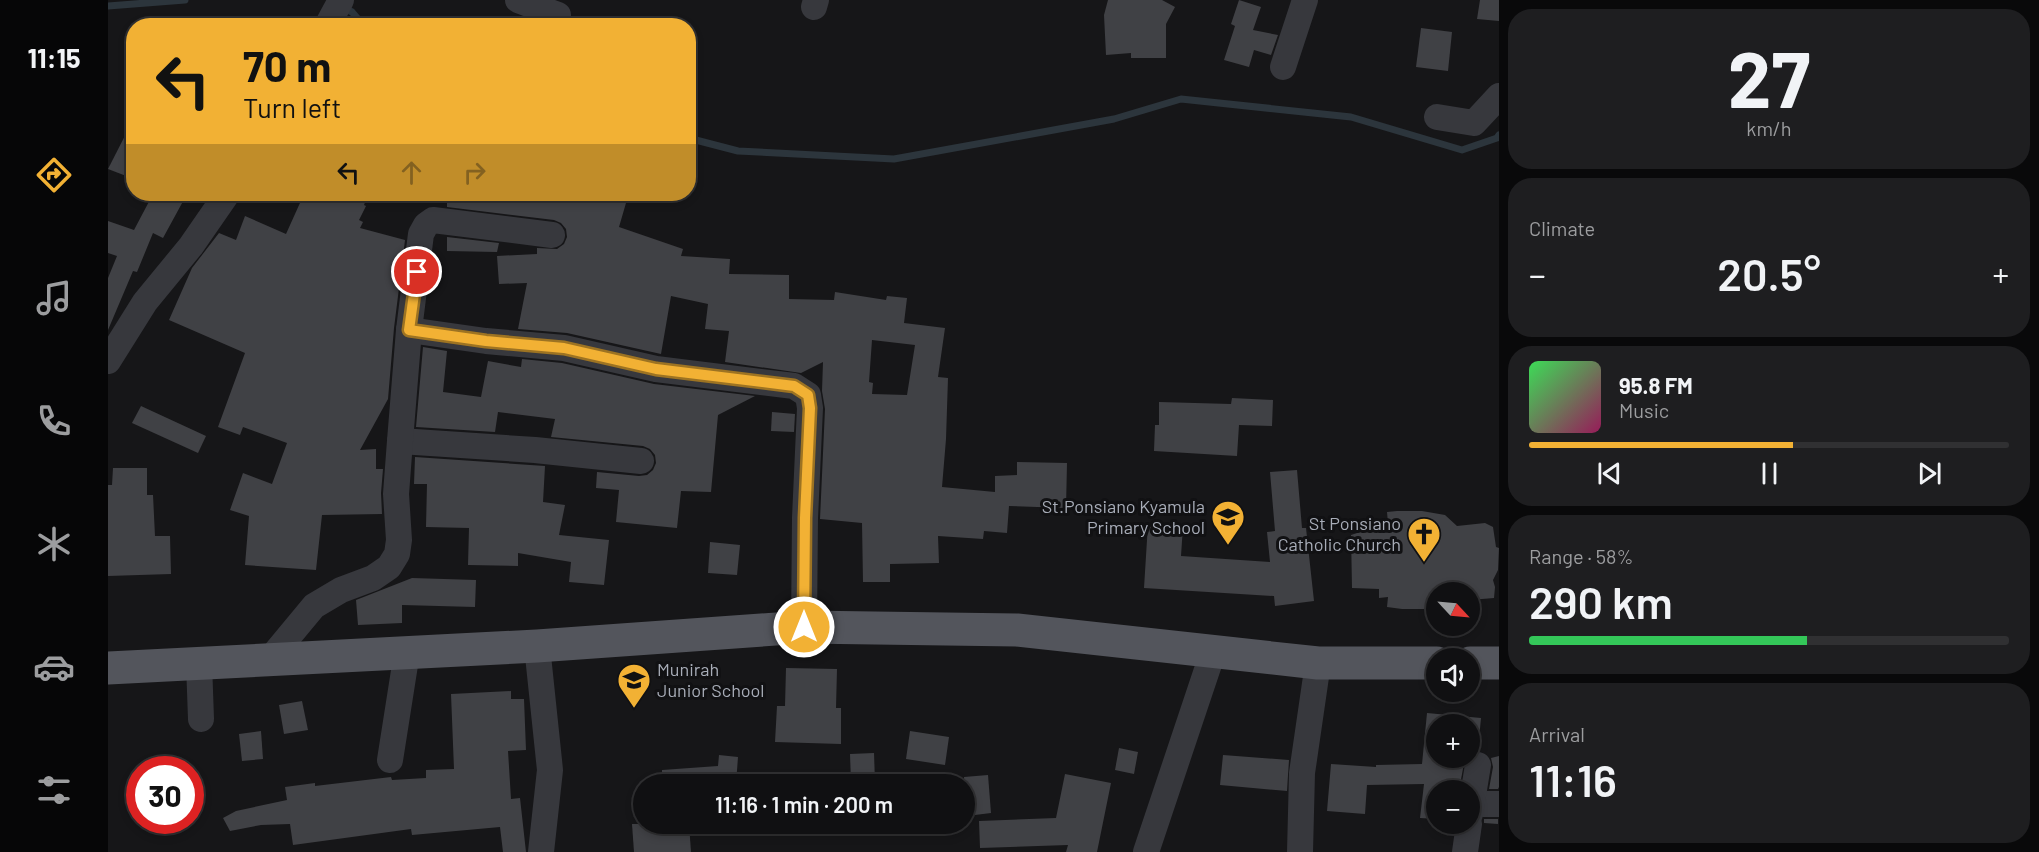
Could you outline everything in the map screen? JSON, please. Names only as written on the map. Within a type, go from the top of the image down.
[{"type":"main road","points":[[108,668],[537,645],[804,627],[1017,630],[1317,663],[1426,663]]},
{"type":"main road","points":[[1480,663],[1499,663]]},
{"type":"street","points":[[518,0],[558,15]]},
{"type":"street","points":[[1283,67],[1305,0]]},
{"type":"street","points":[[1437,117],[1474,123],[1499,96]]},
{"type":"street","points":[[108,361],[145,303],[191,246],[222,201]]},
{"type":"street","points":[[270,659],[314,606],[341,590],[373,578],[389,567],[397,554],[399,540],[396,494],[409,330],[422,234],[426,225],[433,220],[552,235]]},
{"type":"street","points":[[409,330],[486,341],[564,348],[656,369],[766,381],[794,386],[802,390],[808,395],[810,408],[805,518],[804,627]]},
{"type":"street","points":[[400,441],[535,450],[641,461]]},
{"type":"street","points":[[537,645],[550,770],[541,852]]},
{"type":"street","points":[[390,760],[406,652]]},
{"type":"street","points":[[1146,852],[1213,652]]},
{"type":"street","points":[[199,663],[201,719]]},
{"type":"street","points":[[1300,852],[1302,773],[1317,663]]},
{"type":"street","points":[[1480,807],[1484,804],[1499,804]]},
{"type":"street","points":[[1465,852],[1467,834]]},
{"type":"building","points":[[1108,0],[1162,0],[1175,7],[1166,24],[1166,58],[1131,58],[1131,53],[1106,55],[1104,15]]},
{"type":"building","points":[[1239,0],[1261,7],[1253,30],[1278,35],[1271,55],[1254,50],[1249,67],[1224,60],[1235,26],[1231,24]]},
{"type":"building","points":[[1480,0],[1499,0],[1499,21],[1477,19]]},
{"type":"building","points":[[1421,28],[1452,32],[1448,71],[1416,67]]},
{"type":"building","points":[[126,134],[126,176],[108,169]]},
{"type":"building","points":[[149,201],[183,201],[163,238],[153,233],[137,272],[133,271],[108,330],[108,278],[117,256],[108,253],[108,221],[134,230]]},
{"type":"building","points":[[301,201],[365,201],[364,205],[366,206],[359,220],[363,222],[360,228],[405,240],[388,399],[360,450],[376,449],[376,469],[383,469],[382,514],[322,515],[316,570],[245,565],[249,516],[230,510],[243,473],[272,484],[287,443],[243,427],[240,435],[218,427],[245,353],[169,320],[192,268],[219,233],[236,240],[245,216],[286,234]]},
{"type":"building","points":[[447,201],[619,201],[626,203],[619,227],[683,249],[681,256],[730,259],[729,274],[789,275],[789,299],[834,300],[835,292],[886,300],[887,296],[907,298],[904,323],[945,328],[938,377],[948,378],[942,487],[995,492],[995,476],[1017,475],[1017,462],[1067,463],[1066,508],[1009,506],[1007,533],[984,531],[983,539],[938,536],[939,563],[890,564],[890,582],[863,582],[862,523],[820,519],[825,409],[822,391],[823,362],[801,373],[725,362],[729,331],[705,329],[708,304],[671,296],[661,354],[567,333],[518,329],[527,283],[499,284],[497,256],[537,254],[537,248],[557,249],[564,244],[567,237],[566,229],[554,220],[447,207]],"holes":[[[872,340],[915,345],[907,395],[872,394],[873,383],[869,382]]]},
{"type":"building","points":[[447,237],[499,243],[497,252],[447,251]]},
{"type":"building","points":[[423,347],[447,351],[443,392],[481,397],[488,361],[521,367],[522,359],[562,363],[654,384],[755,396],[718,415],[711,492],[681,491],[677,528],[616,522],[619,490],[596,488],[597,472],[647,475],[656,463],[655,455],[650,449],[643,446],[551,437],[555,419],[498,412],[495,432],[416,427]]},
{"type":"building","points":[[1232,398],[1273,400],[1272,426],[1239,425],[1237,456],[1154,451],[1155,425],[1159,425],[1159,402],[1231,404]]},
{"type":"building","points":[[141,406],[206,436],[198,453],[132,423]]},
{"type":"building","points":[[772,412],[795,414],[794,432],[771,431]]},
{"type":"building","points":[[415,457],[545,466],[543,502],[565,505],[559,535],[609,540],[604,585],[569,582],[571,562],[518,553],[518,566],[468,565],[469,528],[426,527],[427,484],[414,484]]},
{"type":"building","points":[[113,468],[147,468],[147,495],[153,495],[155,536],[170,536],[171,574],[108,576],[108,485],[112,485]]},
{"type":"building","points":[[1297,470],[1302,528],[1306,528],[1314,601],[1275,606],[1274,596],[1144,588],[1148,524],[1183,526],[1181,556],[1270,562],[1267,532],[1275,531],[1270,472]]},
{"type":"building","name":"St Ponsiano Catholic Church","points":[[1422,511],[1445,515],[1457,526],[1485,523],[1493,527],[1496,547],[1499,548],[1498,570],[1493,580],[1494,598],[1480,599],[1480,582],[1426,582],[1426,609],[1402,609],[1387,607],[1388,597],[1379,598],[1379,589],[1352,588],[1351,535],[1388,523],[1387,512]]},
{"type":"building","points":[[710,542],[740,545],[737,575],[708,573]]},
{"type":"building","points":[[412,578],[476,580],[475,607],[402,605],[402,623],[358,625],[356,600]]},
{"type":"building","points":[[786,668],[837,669],[836,708],[841,708],[841,744],[775,742],[777,706],[785,706]]},
{"type":"building","points":[[511,691],[511,699],[524,699],[526,750],[508,751],[511,799],[520,798],[526,852],[503,852],[500,827],[412,835],[411,829],[293,845],[290,824],[261,825],[230,831],[223,818],[236,811],[287,800],[285,787],[315,783],[315,786],[391,777],[392,780],[426,778],[426,770],[454,769],[451,694]]},
{"type":"building","points":[[302,701],[308,730],[284,734],[279,705]]},
{"type":"building","points":[[1426,723],[1426,768],[1463,768],[1461,780],[1426,780],[1426,818],[1420,818],[1424,784],[1367,785],[1365,814],[1327,811],[1331,764],[1376,767],[1376,765],[1422,764]]},
{"type":"building","points":[[261,731],[263,759],[242,761],[239,734]]},
{"type":"building","points":[[910,731],[949,737],[945,765],[906,759]]},
{"type":"building","points":[[1119,748],[1138,752],[1134,774],[1115,770]]},
{"type":"building","points":[[874,753],[875,774],[851,774],[850,754]]},
{"type":"building","points":[[719,755],[738,757],[737,774],[662,774],[662,770],[718,766]]},
{"type":"building","points":[[1223,755],[1289,760],[1287,791],[1220,785]]},
{"type":"building","points":[[1499,756],[1499,787],[1489,789],[1493,767],[1491,758]]},
{"type":"building","points":[[1065,774],[1111,783],[1097,852],[1066,852],[1068,845],[980,848],[979,821],[1056,818]]},
{"type":"building","points":[[988,775],[991,813],[975,815],[975,776]]},
{"type":"building","points":[[1484,819],[1498,819],[1498,824],[1484,823]]},
{"type":"building","points":[[632,824],[633,834],[690,834],[691,852],[634,852]]},
{"type":"waterway","points":[[108,6],[185,0]]},
{"type":"waterway","points":[[344,8],[357,18]]},
{"type":"waterway","points":[[696,140],[738,151],[894,159],[1114,119],[1181,99],[1351,117],[1462,150],[1497,138],[1499,135]]},
{"type":"place","name":"St.Ponsiano Kyamula Primary School","points":[[1228,546]]},
{"type":"place","name":"St Ponsiano Catholic Church","points":[[1424,563]]},
{"type":"place","name":"Munirah Junior School","points":[[634,709]]},
{"type":"route","points":[[417,272],[409,330],[486,341],[564,348],[656,369],[704,373],[794,386],[808,395],[810,408],[805,518],[804,627]]}]
